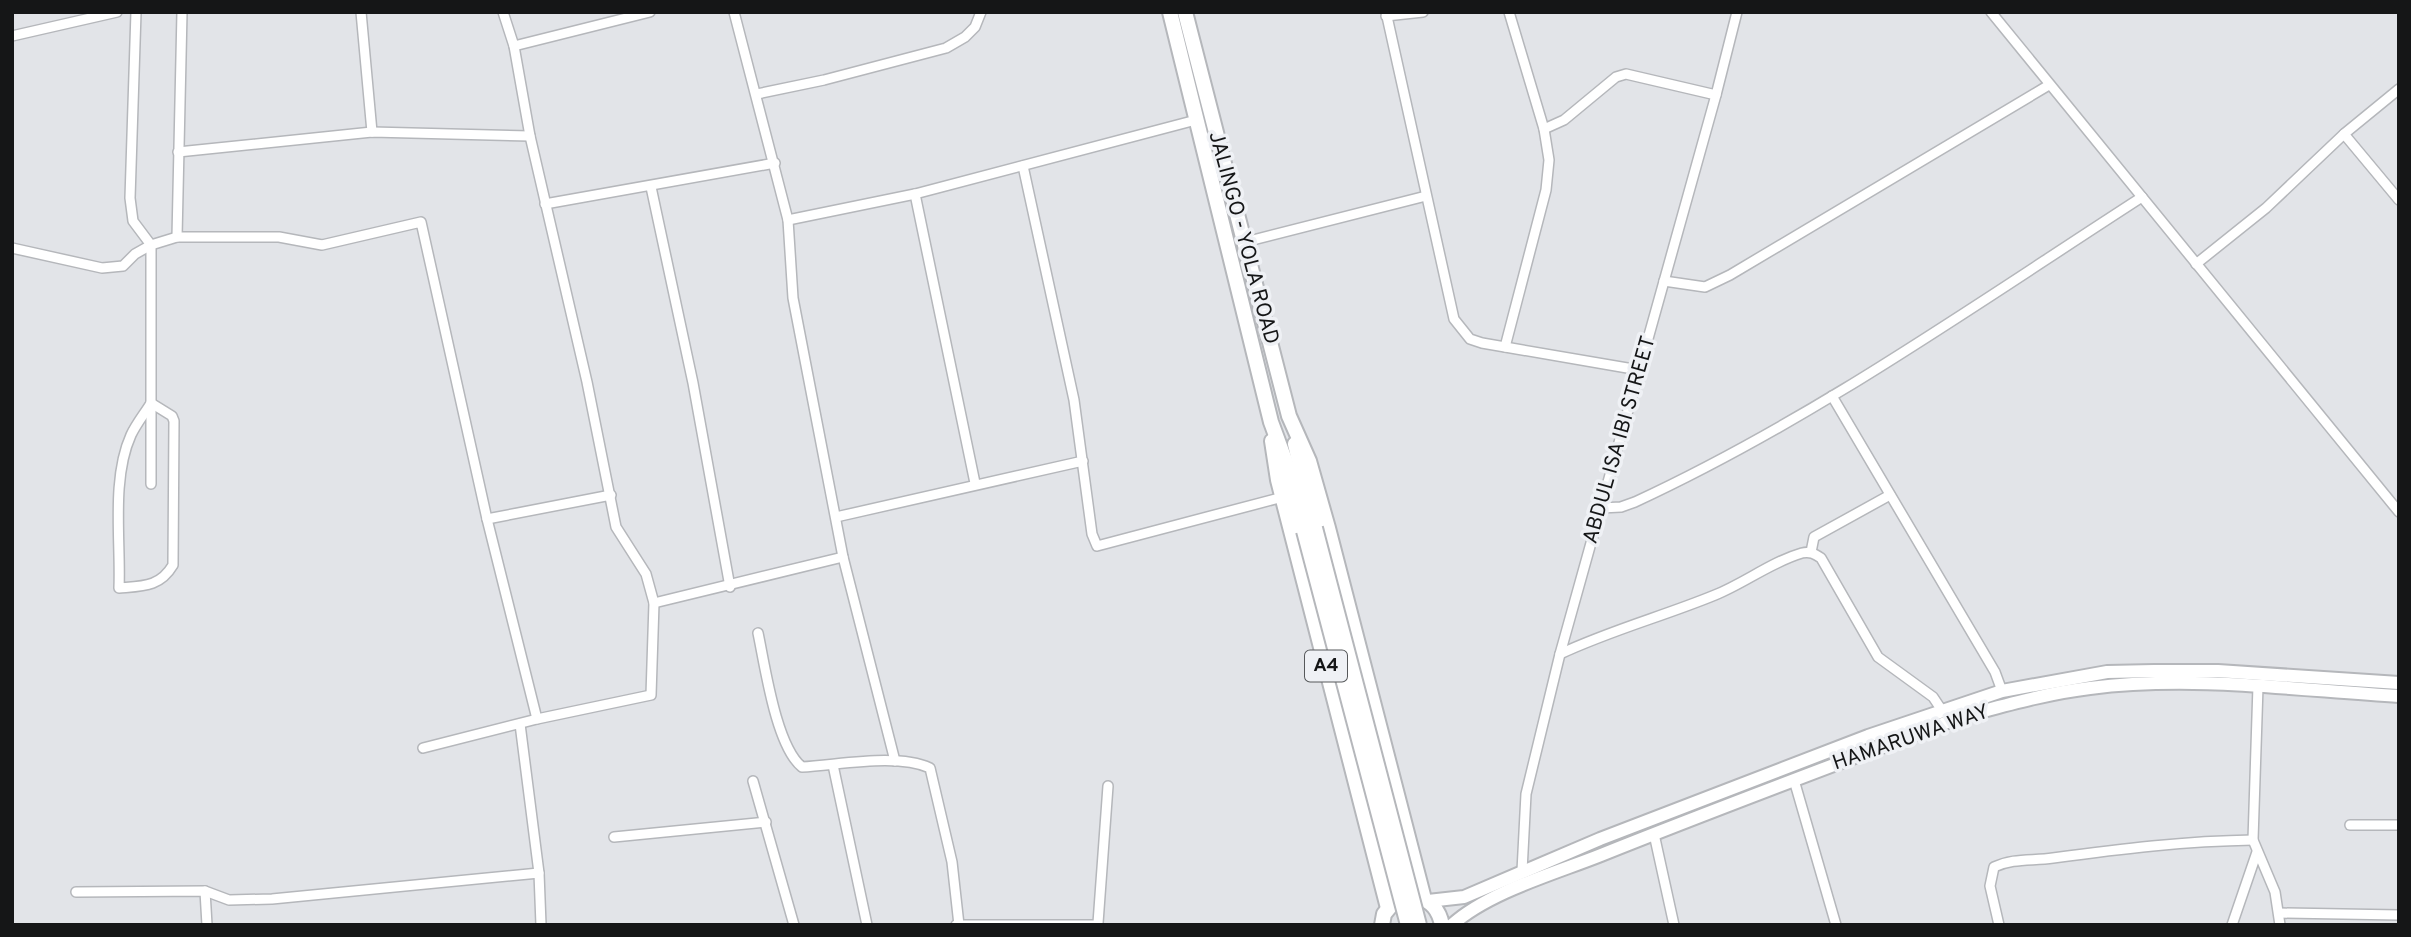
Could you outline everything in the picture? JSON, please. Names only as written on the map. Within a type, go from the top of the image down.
[{"type":"highway","name":"A4","points":[[1170,12],[1272,422],[1309,529],[1419,925]]},
{"type":"highway","name":"JALINGO - YOLA ROAD","points":[[1185,12],[1289,416],[1309,461],[1426,900]]},
{"type":"highway","name":"A4","points":[[1289,416],[1309,529],[1408,925]]},
{"type":"highway","name":"A4","points":[[1272,422],[1273,450],[1283,497],[1388,908]]},
{"type":"highway","points":[[1382,925],[1388,908],[1403,898],[1426,900]]},
{"type":"highway","name":"A4","points":[[1426,900],[1438,911],[1442,925]]},
{"type":"main road","points":[[1426,900],[1464,897],[1522,871],[1941,709],[2001,691],[2107,672],[2154,671],[2218,671],[2399,683]]},
{"type":"main road","name":"HAMARUWA WAY","points":[[1452,925],[1468,911],[1499,897],[1654,834],[1961,717],[2067,692],[2146,684],[2258,686],[2399,696]]},
{"type":"street","points":[[12,36],[117,12]]},
{"type":"street","points":[[136,12],[130,198],[134,221],[151,245],[151,484]]},
{"type":"street","points":[[177,237],[182,12]]},
{"type":"street","points":[[361,12],[372,132]]},
{"type":"street","points":[[423,748],[537,719],[651,695],[654,603],[646,574],[616,527],[530,136],[514,46],[503,12]]},
{"type":"street","points":[[514,46],[650,12]]},
{"type":"street","points":[[734,12],[788,220],[793,298],[843,557],[895,761]]},
{"type":"street","points":[[757,94],[824,80],[946,48],[965,37],[975,27],[981,12]]},
{"type":"street","points":[[1423,12],[1386,14],[1454,319],[1470,339],[1639,370]]},
{"type":"street","points":[[1505,347],[1546,190],[1549,160],[1544,129],[1509,12]]},
{"type":"street","name":"ABDUL ISA IBI STREET","points":[[1522,871],[1526,794],[1560,654],[1737,12]]},
{"type":"street","points":[[1991,12],[2399,512]]},
{"type":"street","points":[[1544,129],[1564,120],[1616,77],[1626,74],[1716,95]]},
{"type":"street","points":[[1664,281],[1705,287],[1730,275],[2049,85]]},
{"type":"street","points":[[2196,264],[2266,208],[2344,134],[2399,89]]},
{"type":"street","points":[[788,220],[915,194],[1196,120]]},
{"type":"street","points":[[178,152],[372,132],[530,136]]},
{"type":"street","points":[[2344,134],[2399,200]]},
{"type":"street","points":[[545,204],[775,163]]},
{"type":"street","points":[[1023,166],[1074,400],[1092,534],[1097,546],[1283,497]]},
{"type":"street","points":[[651,187],[693,383],[730,587]]},
{"type":"street","points":[[915,194],[975,484]]},
{"type":"street","points":[[1245,242],[1426,196]]},
{"type":"street","points":[[1601,508],[1621,508],[1677,482],[1832,396],[2142,197]]},
{"type":"street","points":[[12,248],[102,268],[123,266],[135,254],[151,245],[177,237],[279,237],[322,244],[421,222],[487,519],[537,719]]},
{"type":"street","points":[[1832,396],[1995,672],[2001,691]]},
{"type":"street","points":[[151,403],[172,416],[173,421],[173,565],[166,576],[154,585],[119,589],[119,498],[123,464],[131,435],[151,403]]},
{"type":"street","points":[[836,517],[1083,461]]},
{"type":"street","points":[[487,519],[611,495]]},
{"type":"street","points":[[1811,552],[1814,537],[1889,495]]},
{"type":"street","points":[[1560,654],[1612,630],[1719,593],[1772,566],[1804,552],[1811,552],[1821,558],[1878,657],[1933,697],[1941,709]]},
{"type":"street","points":[[654,603],[730,587],[843,557]]},
{"type":"street","points":[[758,633],[775,708],[793,760],[802,767],[895,761],[917,762],[930,768],[952,862],[957,925],[1098,924],[1108,786]]},
{"type":"street","points":[[2258,686],[2253,840],[2267,870],[2280,925]]},
{"type":"street","points":[[520,724],[539,873],[541,925]]},
{"type":"street","points":[[833,765],[866,925]]},
{"type":"street","points":[[1794,780],[1836,925]]},
{"type":"street","points":[[753,781],[794,925]]},
{"type":"street","points":[[614,837],[766,822]]},
{"type":"street","points":[[2350,825],[2399,825]]},
{"type":"street","points":[[1654,834],[1674,925]]},
{"type":"street","points":[[1999,925],[1990,886],[1994,867],[2006,861],[2050,859],[2178,841],[2253,840]]},
{"type":"street","points":[[2232,925],[2257,852]]},
{"type":"street","points":[[76,892],[205,891],[229,900],[272,899],[539,873]]},
{"type":"street","points":[[205,891],[207,925]]},
{"type":"street","points":[[2279,913],[2399,915]]}]
